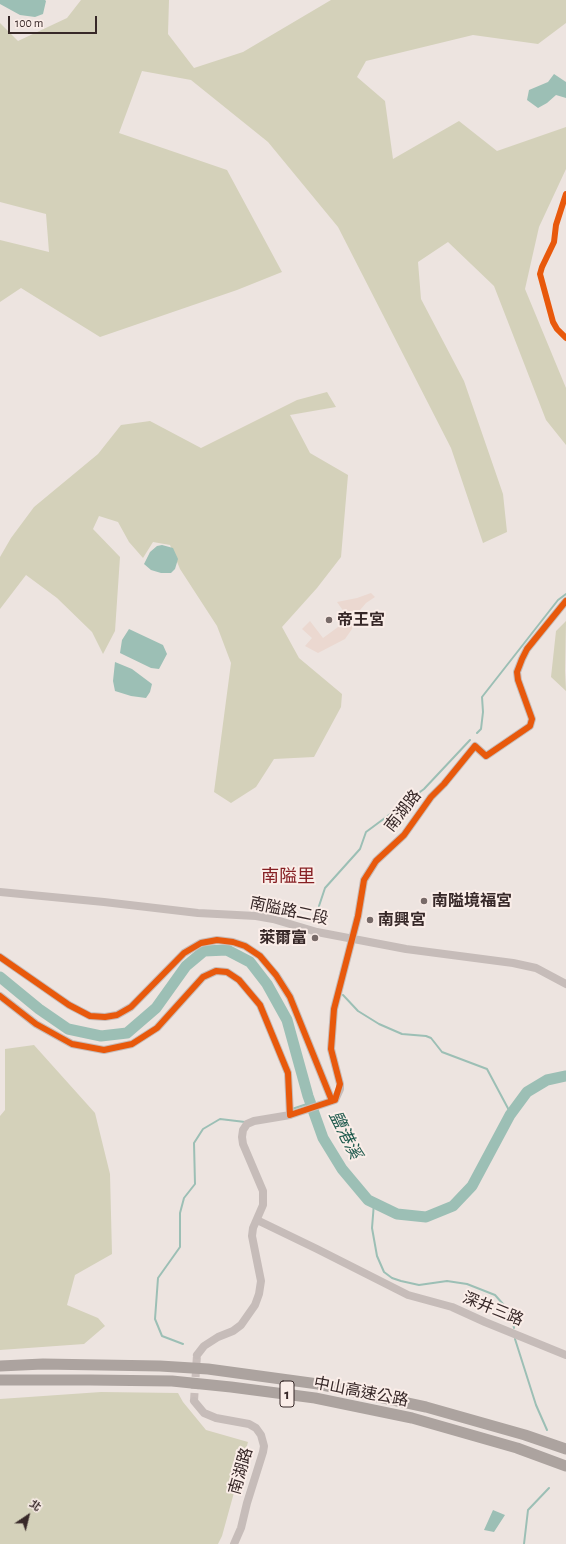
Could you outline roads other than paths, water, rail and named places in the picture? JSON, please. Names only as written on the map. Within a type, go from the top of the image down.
[{"type":"highway","name":"中山高速公路","points":[[0,1366],[43,1364],[160,1366],[208,1369],[318,1384],[426,1406],[566,1448]]},
{"type":"highway","name":"中山高速公路","points":[[0,1380],[172,1381],[315,1398],[354,1405],[418,1420],[510,1446],[566,1466]]},
{"type":"street","name":"南湖路","points":[[332,1101],[335,1100],[340,1084],[331,1049],[334,1009],[352,938],[364,880],[376,861],[404,835],[430,797],[444,784],[476,746],[486,756],[530,726],[532,719],[518,680],[517,672],[527,649],[566,601]]},
{"type":"street","name":"南隘路二段","points":[[0,892],[198,913],[256,916],[273,919],[317,932],[406,949],[513,963],[536,968],[566,984]]},
{"type":"street","points":[[0,957],[69,1005],[90,1016],[105,1017],[117,1015],[131,1007],[184,953],[201,943],[217,940],[233,942],[245,946],[260,956],[276,975],[290,997],[332,1101],[290,1114],[254,1121],[247,1124],[243,1130],[243,1144],[263,1191],[263,1205],[252,1236],[261,1282],[259,1294],[255,1306],[241,1326],[204,1346],[197,1355]]},
{"type":"street","points":[[0,996],[36,1024],[72,1044],[104,1050],[132,1044],[157,1028],[203,977],[216,971],[227,972],[239,980],[260,1005],[288,1074],[290,1114]]},
{"type":"street","name":"深井三路","points":[[257,1220],[408,1295],[452,1308],[566,1355]]},
{"type":"street","name":"南湖路","points":[[194,1401],[204,1413],[216,1418],[249,1424],[256,1428],[261,1435],[264,1446],[263,1452],[247,1502],[241,1528],[234,1544]]},
{"type":"water","points":[[0,0],[46,1],[43,14],[35,17],[20,15],[0,4]]},
{"type":"water","points":[[554,74],[566,82],[566,98],[556,95],[547,103],[538,108],[527,100],[529,90],[548,82]]},
{"type":"water","points":[[162,545],[173,548],[178,559],[175,569],[171,573],[161,573],[151,570],[144,564],[150,552],[157,546]]},
{"type":"water","points":[[129,629],[163,645],[167,654],[159,669],[151,668],[120,653],[122,640]]},
{"type":"water","points":[[115,662],[132,669],[152,684],[150,692],[146,698],[131,696],[115,691],[113,681]]},
{"type":"water","points":[[493,1510],[505,1515],[494,1532],[484,1530]]},
{"type":"waterway","points":[[477,733],[481,729],[483,712],[482,697],[558,600],[566,594]]},
{"type":"waterway","points":[[319,906],[325,888],[360,849],[366,832],[424,789],[470,740]]},
{"type":"waterway","name":"鹽港溪","points":[[0,977],[39,1009],[68,1029],[101,1036],[127,1033],[156,1008],[186,966],[204,951],[227,950],[250,962],[267,984],[287,1020],[308,1096],[323,1138],[342,1169],[368,1200],[397,1214],[426,1217],[453,1206],[472,1186],[510,1115],[527,1092],[547,1080],[566,1076]]},
{"type":"waterway","points":[[343,995],[358,1011],[379,1024],[402,1034],[426,1036],[431,1038],[442,1052],[487,1069],[511,1114]]},
{"type":"waterway","points":[[292,1109],[310,1103]]},
{"type":"waterway","points":[[183,1344],[162,1336],[155,1319],[158,1278],[180,1247],[180,1213],[184,1198],[195,1184],[194,1143],[203,1129],[220,1119],[245,1122]]},
{"type":"waterway","points":[[374,1203],[372,1228],[377,1256],[384,1272],[392,1278],[419,1285],[447,1281],[467,1284],[495,1295],[511,1313],[514,1328]]},
{"type":"waterway","points":[[515,1339],[536,1405],[547,1430]]},
{"type":"waterway","points":[[524,1544],[528,1510],[549,1488]]},
{"type":"tunnel","points":[[194,1401],[197,1355]]},
{"type":"place","name":"帝王宮","points":[[329,620]]},
{"type":"place","name":"南隘境福宮","points":[[424,901]]},
{"type":"place","name":"南興宮","points":[[370,920]]},
{"type":"place","name":"萊爾富","points":[[315,938]]},
{"type":"district","name":"南隘里","points":[[288,877]]}]
